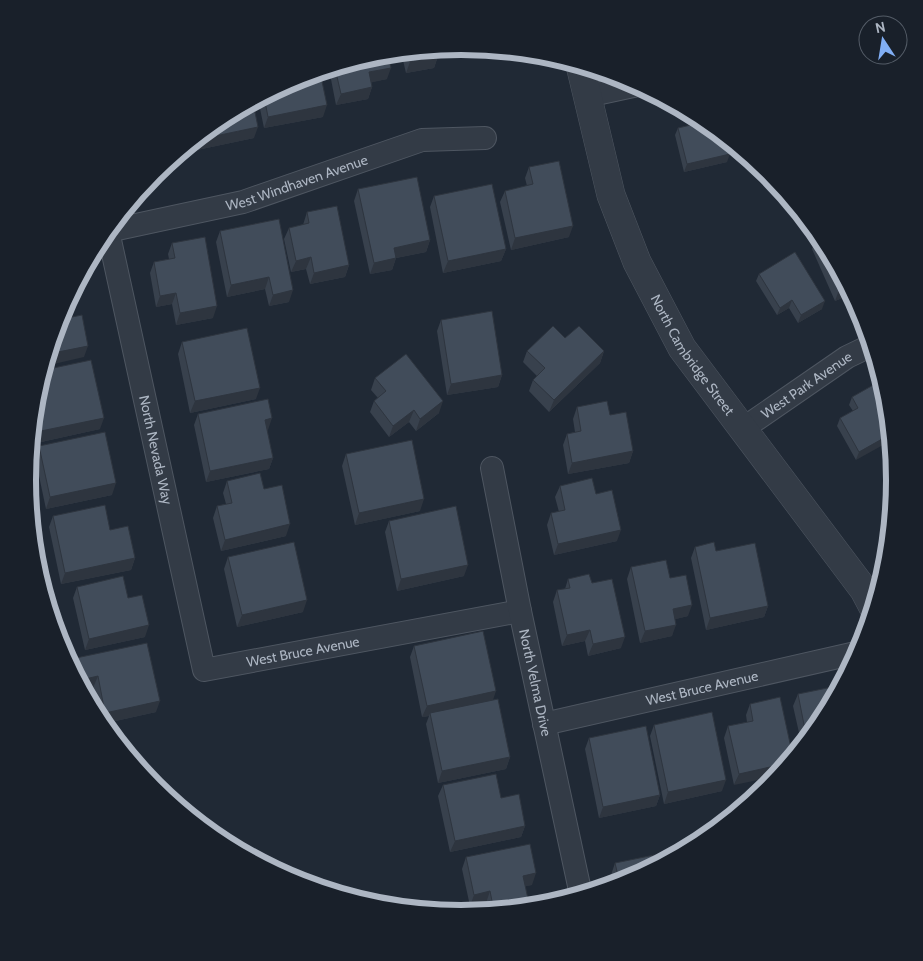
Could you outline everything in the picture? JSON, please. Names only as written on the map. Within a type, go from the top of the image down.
[{"type":"street","name":"North Cambridge Street","points":[[582,73],[611,195],[637,262],[682,348],[744,428],[864,590],[869,600]]},
{"type":"street","points":[[587,96],[624,88]]},
{"type":"street","name":"West Windhaven Avenue","points":[[119,229],[243,202],[422,140],[485,138]]},
{"type":"street","name":"North Nevada Way","points":[[110,241],[204,670]]},
{"type":"street","name":"West Park Avenue","points":[[744,428],[847,357],[865,348]]},
{"type":"street","name":"North Velma Drive","points":[[492,468],[520,611],[579,889]]},
{"type":"street","name":"West Bruce Avenue","points":[[204,670],[520,611]]},
{"type":"street","name":"West Bruce Avenue","points":[[544,724],[849,654]]},
{"type":"building","points":[[438,56],[410,62],[409,59]]},
{"type":"building","points":[[390,61],[391,68],[369,72],[372,87],[341,94],[336,74]]},
{"type":"building","points":[[322,79],[327,105],[268,117],[265,103]]},
{"type":"building","points":[[254,109],[258,127],[212,137]]},
{"type":"building","points":[[694,124],[720,143],[729,151],[730,154],[687,164],[678,128]]},
{"type":"building","points":[[559,161],[573,226],[515,238],[505,191],[533,184],[529,167]]},
{"type":"building","points":[[417,177],[430,240],[394,248],[396,258],[374,263],[358,189]]},
{"type":"building","points":[[492,184],[506,249],[448,261],[434,196]]},
{"type":"building","points":[[337,206],[349,265],[314,273],[311,257],[296,261],[289,228],[309,223],[307,212]]},
{"type":"building","points":[[279,219],[293,290],[273,295],[269,277],[231,285],[220,231]]},
{"type":"building","points":[[205,237],[217,306],[180,313],[176,293],[160,296],[154,262],[175,258],[172,243]]},
{"type":"building","points":[[795,252],[825,301],[801,315],[792,300],[780,308],[759,274]]},
{"type":"building","points":[[830,267],[841,289],[839,290]]},
{"type":"building","points":[[492,311],[502,375],[451,384],[441,320]]},
{"type":"building","points":[[82,315],[88,346],[56,352],[69,318]]},
{"type":"building","points":[[553,326],[565,338],[579,326],[604,351],[554,400],[533,380],[545,368],[527,351]]},
{"type":"building","points":[[247,328],[260,388],[195,401],[182,342]]},
{"type":"building","points":[[406,354],[443,401],[420,419],[414,410],[393,426],[374,401],[386,391],[375,378]]},
{"type":"building","points":[[91,360],[104,418],[39,431],[44,398],[51,368]]},
{"type":"building","points":[[875,384],[883,425],[884,438],[859,452],[840,418],[858,408],[852,397]]},
{"type":"building","points":[[268,399],[272,418],[265,420],[273,458],[210,471],[198,414]]},
{"type":"building","points":[[607,401],[610,415],[626,412],[633,451],[572,463],[567,434],[581,431],[577,407]]},
{"type":"building","points":[[105,432],[116,483],[50,497],[39,446]]},
{"type":"building","points":[[412,440],[424,499],[359,513],[346,454]]},
{"type":"building","points":[[260,473],[264,489],[282,485],[290,524],[225,540],[217,506],[232,503],[227,481]]},
{"type":"building","points":[[592,478],[596,494],[612,490],[621,530],[558,544],[551,513],[565,510],[560,486]]},
{"type":"building","points":[[105,505],[110,530],[128,526],[135,558],[65,573],[53,516]]},
{"type":"building","points":[[456,506],[468,565],[401,579],[389,521]]},
{"type":"building","points":[[294,542],[307,600],[242,615],[228,557]]},
{"type":"building","points":[[714,542],[716,551],[755,543],[768,606],[710,618],[695,547]]},
{"type":"building","points":[[666,560],[670,578],[686,575],[692,605],[673,609],[676,625],[645,631],[631,567]]},
{"type":"building","points":[[589,574],[592,583],[612,579],[625,637],[593,644],[590,630],[567,635],[557,590],[570,588],[568,579]]},
{"type":"building","points":[[123,576],[128,598],[142,595],[149,625],[89,639],[77,587]]},
{"type":"building","points":[[483,631],[496,691],[427,706],[414,646]]},
{"type":"building","points":[[147,643],[160,701],[105,713],[98,676],[85,679],[76,658]]},
{"type":"building","points":[[833,687],[805,731],[798,694]]},
{"type":"building","points":[[780,697],[791,749],[777,766],[739,774],[728,726],[753,721],[750,704]]},
{"type":"building","points":[[498,699],[510,757],[442,771],[430,713]]},
{"type":"building","points":[[712,712],[726,780],[668,792],[654,725]]},
{"type":"building","points":[[646,726],[660,795],[603,807],[589,738]]},
{"type":"building","points":[[496,774],[501,798],[519,794],[525,826],[455,841],[443,785]]},
{"type":"building","points":[[530,844],[536,873],[523,876],[528,899],[493,905],[490,891],[474,895],[466,857]]},
{"type":"building","points":[[668,852],[618,875],[615,863]]}]
